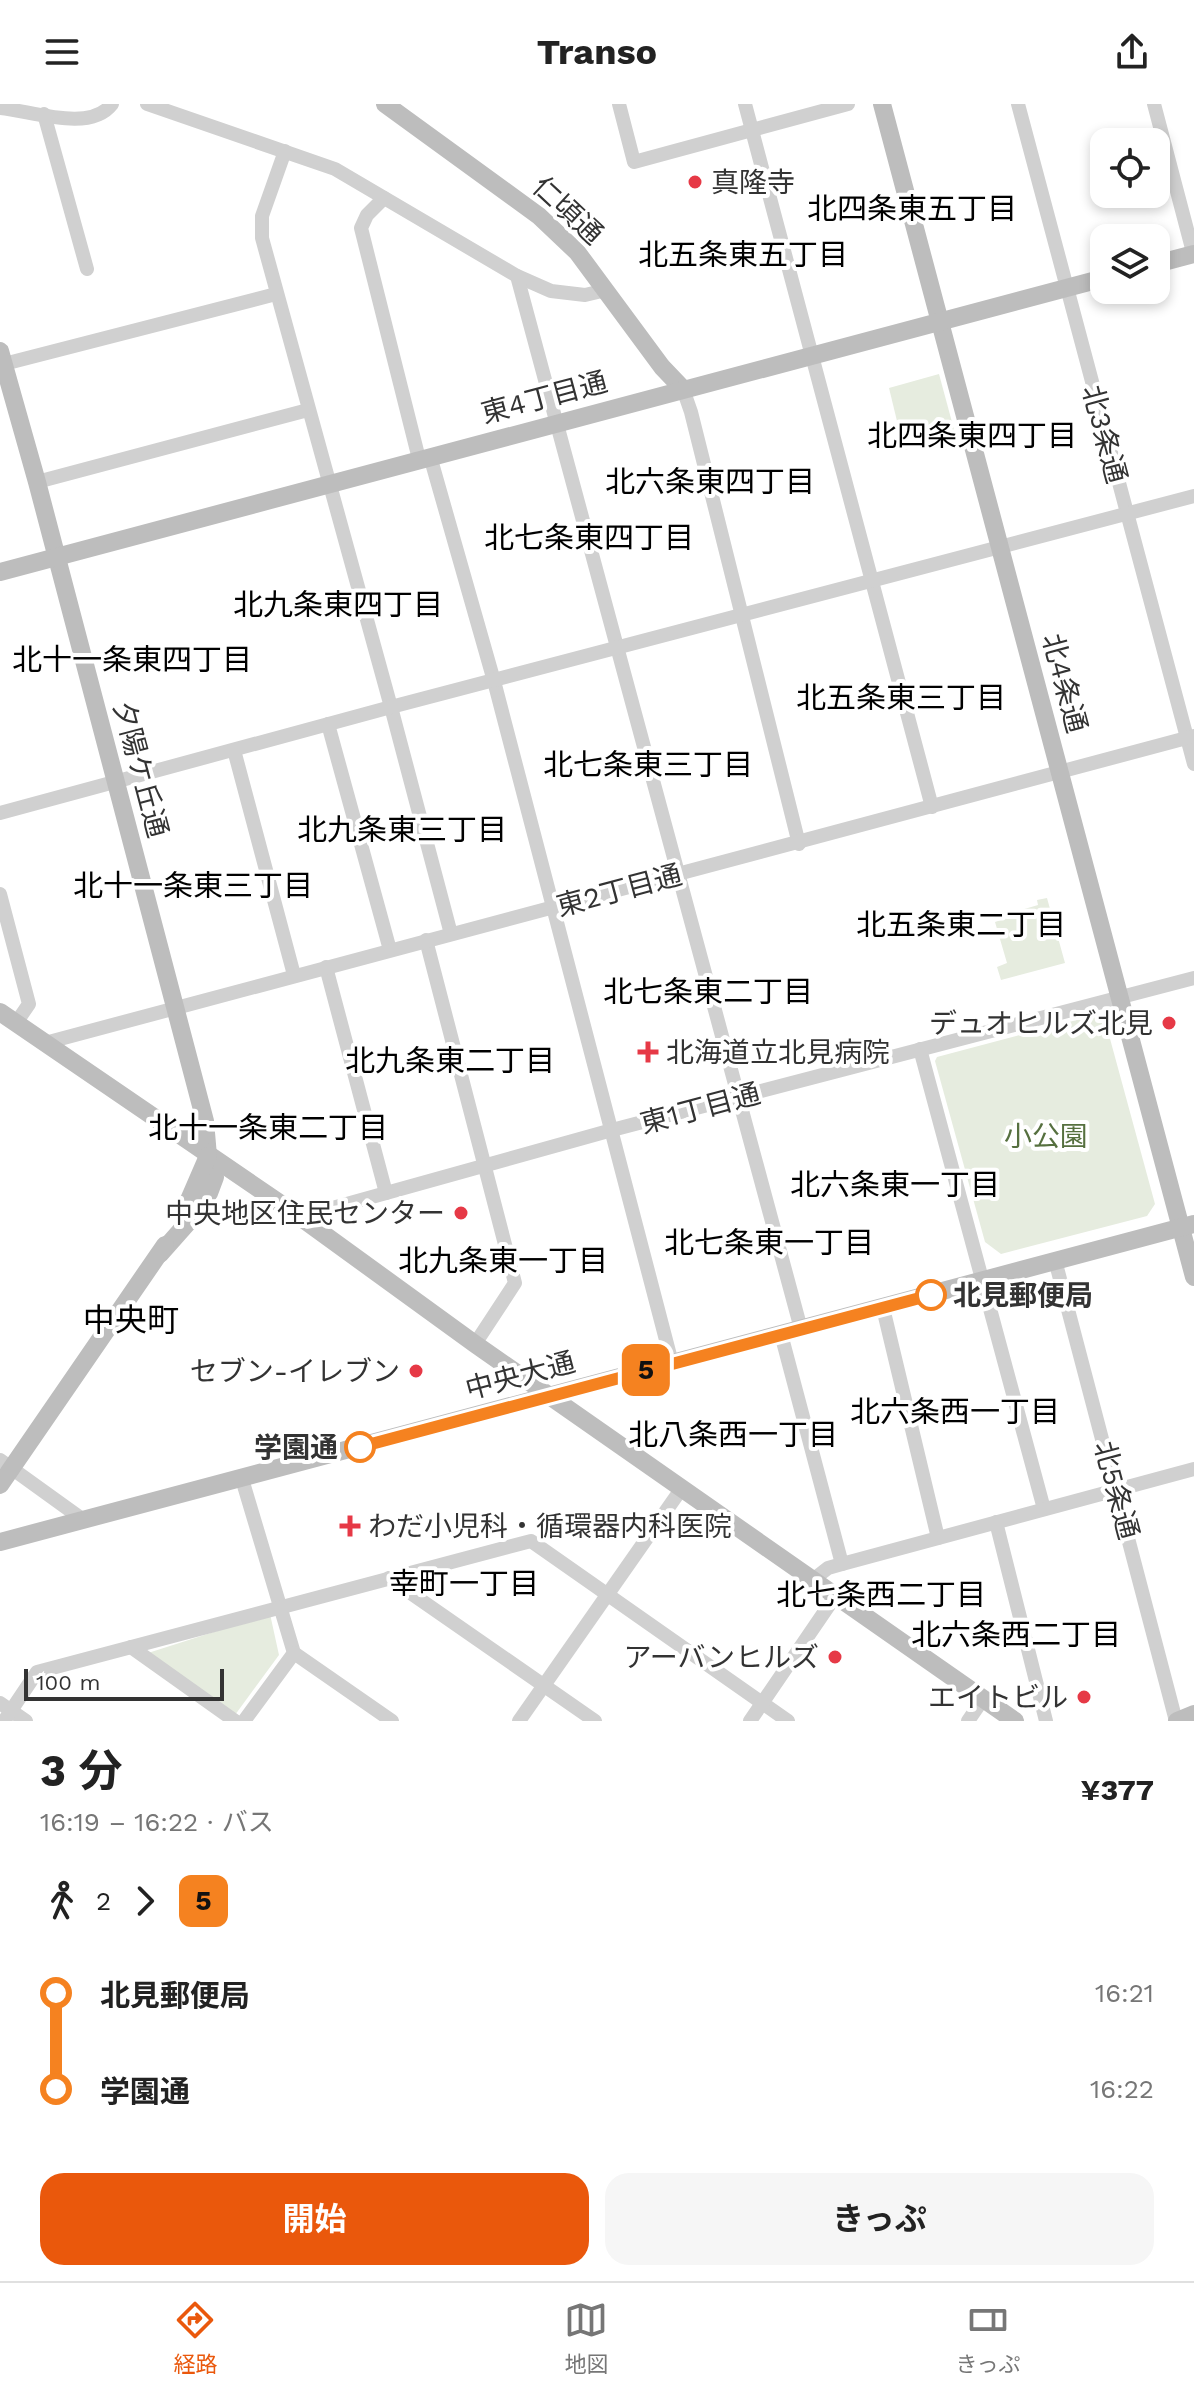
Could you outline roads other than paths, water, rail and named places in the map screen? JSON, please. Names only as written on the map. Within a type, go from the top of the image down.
[{"type":"street","points":[[0,108],[74,120],[96,118],[112,104]]},
{"type":"street","points":[[147,104],[335,169],[517,276],[551,291],[585,295],[606,290]]},
{"type":"street","name":"仁頃通","points":[[385,104],[539,216],[577,252],[662,367],[683,389]]},
{"type":"street","points":[[619,104],[634,162],[848,104]]},
{"type":"street","points":[[745,104],[932,807]]},
{"type":"street","name":"北4条通","points":[[882,104],[1119,997],[1188,1226],[1194,1277]]},
{"type":"street","name":"北3条通","points":[[1018,104],[1127,513],[1191,737],[1194,764]]},
{"type":"street","points":[[1154,104],[1194,255],[1170,261]]},
{"type":"street","points":[[44,114],[87,269]]},
{"type":"street","points":[[285,151],[262,216],[262,238],[451,934]]},
{"type":"street","points":[[384,198],[367,215],[361,228],[425,458],[494,681],[672,1363]]},
{"type":"street","points":[[517,276],[801,1329]]},
{"type":"street","name":"東4丁目通","points":[[0,572],[1090,282]]},
{"type":"street","points":[[2,358],[276,294]]},
{"type":"street","name":"夕陽ケ丘通","points":[[0,1485],[6,1464],[160,1254],[190,1202],[208,1156],[205,1121],[177,1007],[2,358]]},
{"type":"street","points":[[683,389],[744,616],[799,844]]},
{"type":"street","points":[[37,482],[308,410]]},
{"type":"street","points":[[0,813],[1194,496]]},
{"type":"street","points":[[328,724],[390,950]]},
{"type":"street","name":"東2丁目通","points":[[45,1043],[1191,737]]},
{"type":"street","points":[[234,750],[294,975]]},
{"type":"street","points":[[0,894],[29,1004],[16,1023]]},
{"type":"street","points":[[426,940],[515,1283],[475,1344]]},
{"type":"street","points":[[326,967],[386,1193]]},
{"type":"street","name":"東1丁目通","points":[[300,1217],[612,1130],[1194,978]]},
{"type":"street","points":[[0,1012],[300,1217],[475,1344],[1015,1721]]},
{"type":"street","points":[[920,1049],[1044,1509]]},
{"type":"street","name":"中央大通","points":[[0,1542],[1188,1226]]},
{"type":"street","name":"北5条通","points":[[1055,1260],[1177,1721]]},
{"type":"street","points":[[883,1308],[938,1538]]},
{"type":"street","points":[[781,1334],[842,1564]]},
{"type":"street","points":[[6,1464],[82,1519]]},
{"type":"street","points":[[814,1579],[828,1568],[1194,1469]]},
{"type":"street","points":[[242,1479],[294,1653],[392,1721]]},
{"type":"street","points":[[519,1721],[682,1488]]},
{"type":"street","points":[[996,1522],[1046,1721]]},
{"type":"street","points":[[26,1721],[5,1712],[37,1672],[531,1541],[788,1721]]},
{"type":"street","points":[[389,1578],[595,1721]]},
{"type":"street","points":[[750,1721],[836,1595]]},
{"type":"street","points":[[131,1647],[235,1721]]},
{"type":"street","points":[[244,1721],[294,1653]]},
{"type":"street","points":[[968,1721],[983,1699]]},
{"type":"street","points":[[1177,1721],[1194,1714]]},
{"type":"place","name":"真隆寺","points":[[695,182]]},
{"type":"place","name":"デュオヒルズ北見","points":[[1169,1023]]},
{"type":"place","name":"北海道立北見病院","points":[[648,1052]]},
{"type":"place","name":"中央地区住民センター","points":[[461,1213]]},
{"type":"place","name":"北見郵便局","points":[[931,1295]]},
{"type":"place","name":"セブン-イレブン","points":[[416,1371]]},
{"type":"place","name":"学園通","points":[[360,1447]]},
{"type":"place","name":"わだ小児科・循環器内科医院","points":[[350,1526]]},
{"type":"place","name":"アーバンヒルズ","points":[[835,1657]]},
{"type":"place","name":"エイトビル","points":[[1084,1697]]},
{"type":"district","name":"北四条東五丁目","points":[[912,209]]},
{"type":"district","name":"北五条東五丁目","points":[[743,255]]},
{"type":"district","name":"北四条東四丁目","points":[[972,436]]},
{"type":"district","name":"北六条東四丁目","points":[[710,482]]},
{"type":"district","name":"北七条東四丁目","points":[[589,538]]},
{"type":"district","name":"北九条東四丁目","points":[[338,605]]},
{"type":"district","name":"北十一条東四丁目","points":[[132,660]]},
{"type":"district","name":"北五条東三丁目","points":[[901,698]]},
{"type":"district","name":"北七条東三丁目","points":[[648,765]]},
{"type":"district","name":"北九条東三丁目","points":[[402,830]]},
{"type":"district","name":"北十一条東三丁目","points":[[193,886]]},
{"type":"district","name":"北五条東二丁目","points":[[961,925]]},
{"type":"district","name":"北七条東二丁目","points":[[708,992]]},
{"type":"district","name":"北九条東二丁目","points":[[450,1061]]},
{"type":"district","name":"北十一条東二丁目","points":[[268,1128]]},
{"type":"district","name":"北六条東一丁目","points":[[895,1185]]},
{"type":"district","name":"北七条東一丁目","points":[[769,1243]]},
{"type":"district","name":"北九条東一丁目","points":[[503,1261]]},
{"type":"district","name":"中央町","points":[[131,1320]]},
{"type":"district","name":"北六条西一丁目","points":[[955,1412]]},
{"type":"district","name":"北八条西一丁目","points":[[733,1435]]},
{"type":"district","name":"幸町一丁目","points":[[464,1584]]},
{"type":"district","name":"北七条西二丁目","points":[[881,1595]]},
{"type":"district","name":"北六条西二丁目","points":[[1016,1635]]},
{"type":"park label","name":"小公園","points":[[1046,1136]]}]
